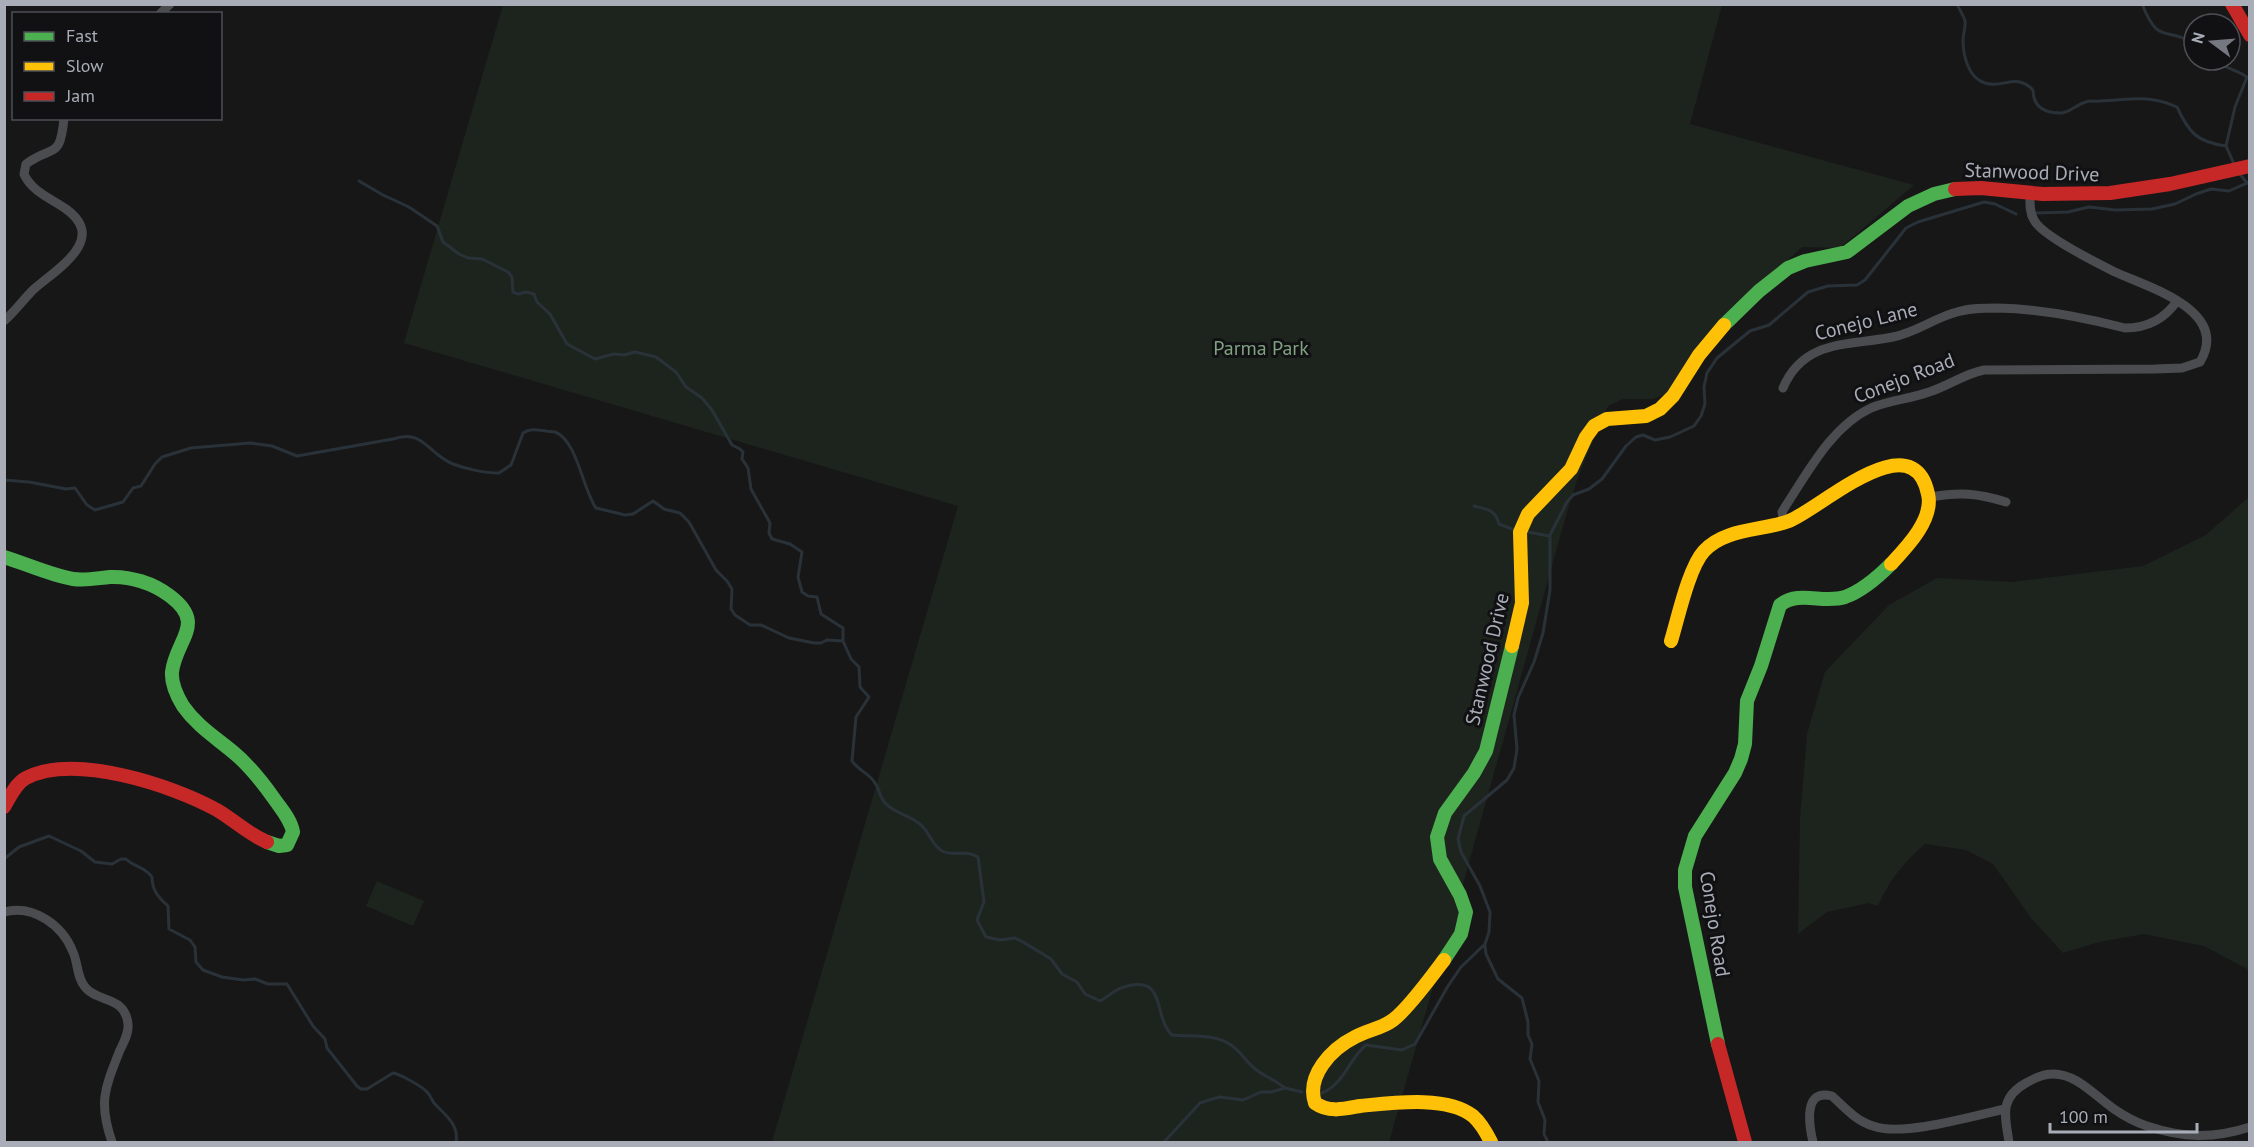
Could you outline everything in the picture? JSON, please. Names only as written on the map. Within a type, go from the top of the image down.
[{"type":"street","points":[[2232,4],[2250,35]]},
{"type":"street","points":[[4,321],[34,289],[72,256],[81,243],[81,231],[69,211],[34,188],[24,174],[27,164],[57,149],[62,138],[64,120]]},
{"type":"street","name":"Stanwood Drive","points":[[1491,1143],[1477,1120],[1469,1113],[1454,1107],[1402,1103],[1328,1109],[1315,1103],[1312,1090],[1321,1068],[1342,1044],[1357,1035],[1383,1026],[1397,1017],[1463,931],[1466,921],[1465,909],[1460,895],[1440,860],[1437,835],[1443,816],[1478,767],[1486,751],[1522,603],[1520,538],[1523,523],[1574,464],[1592,428],[1609,418],[1646,417],[1659,410],[1722,326],[1786,270],[1808,259],[1848,251],[1904,208],[1939,193],[1980,186],[2030,193],[2134,192],[2248,166]]},
{"type":"street","name":"Conejo Road","points":[[1784,523],[1782,512],[1834,436],[1858,415],[1872,407],[1931,392],[1962,376],[1984,370],[2155,369],[2182,368],[2197,363],[2206,346],[2204,329],[2194,313],[2163,292],[2095,261],[2040,228],[2030,211],[2030,193]]},
{"type":"street","name":"Conejo Lane","points":[[1783,388],[1792,370],[1810,354],[1852,342],[1910,333],[1957,312],[1980,308],[2051,311],[2125,328],[2136,328],[2162,318],[2177,301]]},
{"type":"street","points":[[1671,641],[1696,562],[1707,547],[1723,537],[1784,523],[1802,514],[1860,476],[1893,466],[1903,466],[1917,472],[1924,480],[1930,497],[1967,493],[2006,502]]},
{"type":"street","name":"Conejo Road","points":[[1745,1143],[1728,1084],[1697,949],[1685,887],[1687,858],[1695,836],[1741,759],[1745,744],[1747,701],[1761,666],[1779,605],[1793,598],[1824,600],[1847,596],[1883,572],[1908,546],[1928,509],[1930,497]]},
{"type":"street","points":[[4,557],[76,579],[116,577],[135,580],[158,588],[178,602],[189,626],[187,637],[175,659],[172,671],[173,682],[180,701],[201,729],[242,761],[290,821],[292,837],[286,845],[272,845],[220,812],[185,794],[93,770],[56,770],[31,776],[19,784],[4,807]]},
{"type":"street","points":[[4,912],[25,910],[50,922],[69,943],[84,987],[114,1002],[126,1017],[128,1023],[126,1035],[109,1075],[104,1097],[105,1114],[112,1143]]},
{"type":"street","points":[[2009,1143],[2005,1108],[2010,1096],[2018,1088],[2046,1075],[2059,1074],[2083,1085],[2130,1118],[2165,1131],[2203,1136],[2230,1133],[2250,1127]]},
{"type":"street","points":[[1813,1143],[1810,1104],[1814,1099],[1825,1094],[1832,1096],[1864,1123],[1886,1130],[1941,1123],[2005,1108]]},
{"type":"green space","name":"Parma Park","points":[[503,5],[1722,5],[1690,124],[1914,185],[1840,248],[1802,247],[1738,306],[1670,392],[1653,399],[1623,399],[1608,406],[1579,474],[1567,512],[1458,902],[1466,917],[1445,945],[1389,1142],[772,1142],[958,506],[404,343]]},
{"type":"green space","points":[[2249,497],[2249,970],[2204,946],[2144,934],[2099,942],[2063,953],[2031,918],[1993,864],[1966,850],[1925,844],[1898,872],[1878,906],[1869,903],[1827,912],[1798,934],[1800,818],[1807,734],[1825,672],[1889,605],[1937,578],[2012,582],[2143,566],[2206,535]]},
{"type":"green space","points":[[377,881],[424,901],[413,926],[366,906]]},
{"type":"waterway","points":[[1957,4],[1965,21],[1963,40],[1965,59],[1974,76],[1979,80],[1992,84],[2021,82],[2033,90],[2037,105],[2055,113],[2071,110],[2089,101],[2157,100],[2177,107],[2195,135],[2208,142],[2226,146]]},
{"type":"waterway","points":[[2142,4],[2158,30],[2182,38]]},
{"type":"waterway","points":[[2234,164],[2226,146],[2235,107],[2247,77],[2239,72]]},
{"type":"waterway","points":[[2239,173],[2247,183]]},
{"type":"waterway","points":[[359,181],[409,207],[437,226],[443,242],[459,254],[468,258],[482,259],[508,272],[512,277],[513,292],[534,294],[537,302],[550,314],[567,344],[595,359],[635,352],[656,357],[676,372],[686,387],[702,398],[712,410],[732,445],[743,452],[742,459],[748,468],[751,489],[770,523],[769,533],[772,539],[790,544],[802,552],[798,577],[802,592],[808,596],[817,597],[821,614],[843,628],[843,640]]},
{"type":"waterway","points":[[2036,213],[2068,212],[2089,207],[2115,210],[2152,209],[2175,204],[2211,189],[2229,191],[2247,183],[2250,184]]},
{"type":"waterway","points":[[1322,1093],[1336,1083],[1366,1045],[1402,1050],[1415,1044],[1461,967],[1485,944],[1489,932],[1490,912],[1480,886],[1461,852],[1458,839],[1464,816],[1507,780],[1514,768],[1517,749],[1514,715],[1518,698],[1534,662],[1543,633],[1550,590],[1550,535],[1567,502],[1573,495],[1589,489],[1602,479],[1626,446],[1636,437],[1643,435],[1655,440],[1670,437],[1694,426],[1705,404],[1704,387],[1707,373],[1717,358],[1750,331],[1769,325],[1808,292],[1828,286],[1857,285],[1865,280],[1906,228],[1918,222],[1984,202],[1995,204],[2016,214]]},
{"type":"waterway","points":[[4,480],[66,489],[75,488],[87,505],[95,510],[123,502],[133,488],[141,486],[162,457],[191,448],[250,443],[272,446],[297,456],[412,437],[419,439],[444,460],[453,464],[464,468],[499,473],[511,465],[523,433],[529,430],[555,432],[569,445],[596,508],[625,515],[633,514],[653,501],[664,509],[680,513],[689,522],[716,570],[732,589],[731,609],[735,615],[750,625],[761,625],[789,638],[814,643],[827,640],[843,641],[851,659],[859,667],[860,687],[869,697],[856,717],[852,761],[873,780],[886,804],[921,825],[938,848],[946,853],[969,854],[978,857],[984,902],[977,920],[986,937],[1000,940],[1015,938],[1023,942],[1051,959],[1062,974],[1077,982],[1085,994],[1100,1001],[1121,988],[1147,986],[1153,991],[1162,1018],[1172,1035],[1210,1037],[1224,1041],[1234,1047],[1258,1071],[1285,1088]]},
{"type":"waterway","points":[[1474,506],[1490,511],[1496,516],[1499,524],[1512,529]]},
{"type":"waterway","points":[[1528,532],[1549,536]]},
{"type":"waterway","points":[[4,859],[19,847],[49,836],[81,851],[95,862],[112,864],[126,859],[143,869],[152,877],[156,893],[168,906],[169,929],[190,940],[195,947],[196,962],[203,970],[222,977],[255,979],[268,984],[287,984],[313,1026],[325,1039],[327,1048],[357,1086],[367,1089],[393,1073],[410,1080],[427,1092],[450,1120],[455,1130],[456,1142]]},
{"type":"waterway","points":[[1485,946],[1486,954],[1498,979],[1522,998],[1528,1022],[1528,1035],[1532,1044],[1530,1059],[1539,1081],[1538,1102],[1545,1120],[1544,1134],[1548,1142]]},
{"type":"waterway","points":[[1164,1142],[1200,1103],[1220,1097],[1243,1100],[1261,1092],[1285,1088],[1302,1092]]},
{"type":"traffic: fast","points":[[1724,325],[1759,291],[1788,268],[1805,261],[1847,252],[1908,206],[1934,194],[1955,189]]},
{"type":"traffic: fast","points":[[4,557],[73,579],[118,577],[141,581],[163,591],[181,606],[188,624],[172,672],[175,690],[188,713],[245,763],[286,815],[293,832],[287,845],[279,846],[267,842]]},
{"type":"traffic: fast","points":[[1718,1044],[1685,887],[1685,870],[1695,836],[1735,773],[1741,759],[1745,744],[1747,701],[1761,666],[1780,605],[1795,598],[1837,599],[1845,597],[1870,583],[1891,564]]},
{"type":"traffic: fast","points":[[1444,960],[1461,934],[1466,912],[1460,895],[1440,859],[1437,837],[1445,813],[1474,773],[1486,751],[1512,646]]},
{"type":"traffic: slow","points":[[1512,646],[1522,603],[1520,532],[1528,514],[1571,469],[1586,437],[1594,426],[1607,419],[1646,416],[1660,409],[1673,396],[1699,355],[1724,325]]},
{"type":"traffic: slow","points":[[1671,641],[1684,593],[1694,569],[1704,551],[1713,544],[1733,534],[1789,521],[1865,476],[1886,467],[1904,466],[1919,474],[1928,494],[1929,503],[1918,532],[1891,564]]},
{"type":"traffic: slow","points":[[1444,960],[1399,1015],[1384,1025],[1346,1042],[1329,1056],[1317,1073],[1314,1083],[1315,1103],[1326,1108],[1337,1109],[1403,1102],[1449,1105],[1473,1116],[1491,1142]]},
{"type":"traffic: jam","points":[[2232,4],[2250,35]]},
{"type":"traffic: jam","points":[[1955,189],[1981,188],[2043,194],[2110,193],[2170,184],[2250,166]]},
{"type":"traffic: jam","points":[[4,807],[16,787],[26,778],[46,771],[70,769],[96,771],[149,782],[198,800],[267,842]]},
{"type":"traffic: jam","points":[[1718,1044],[1745,1142]]}]
